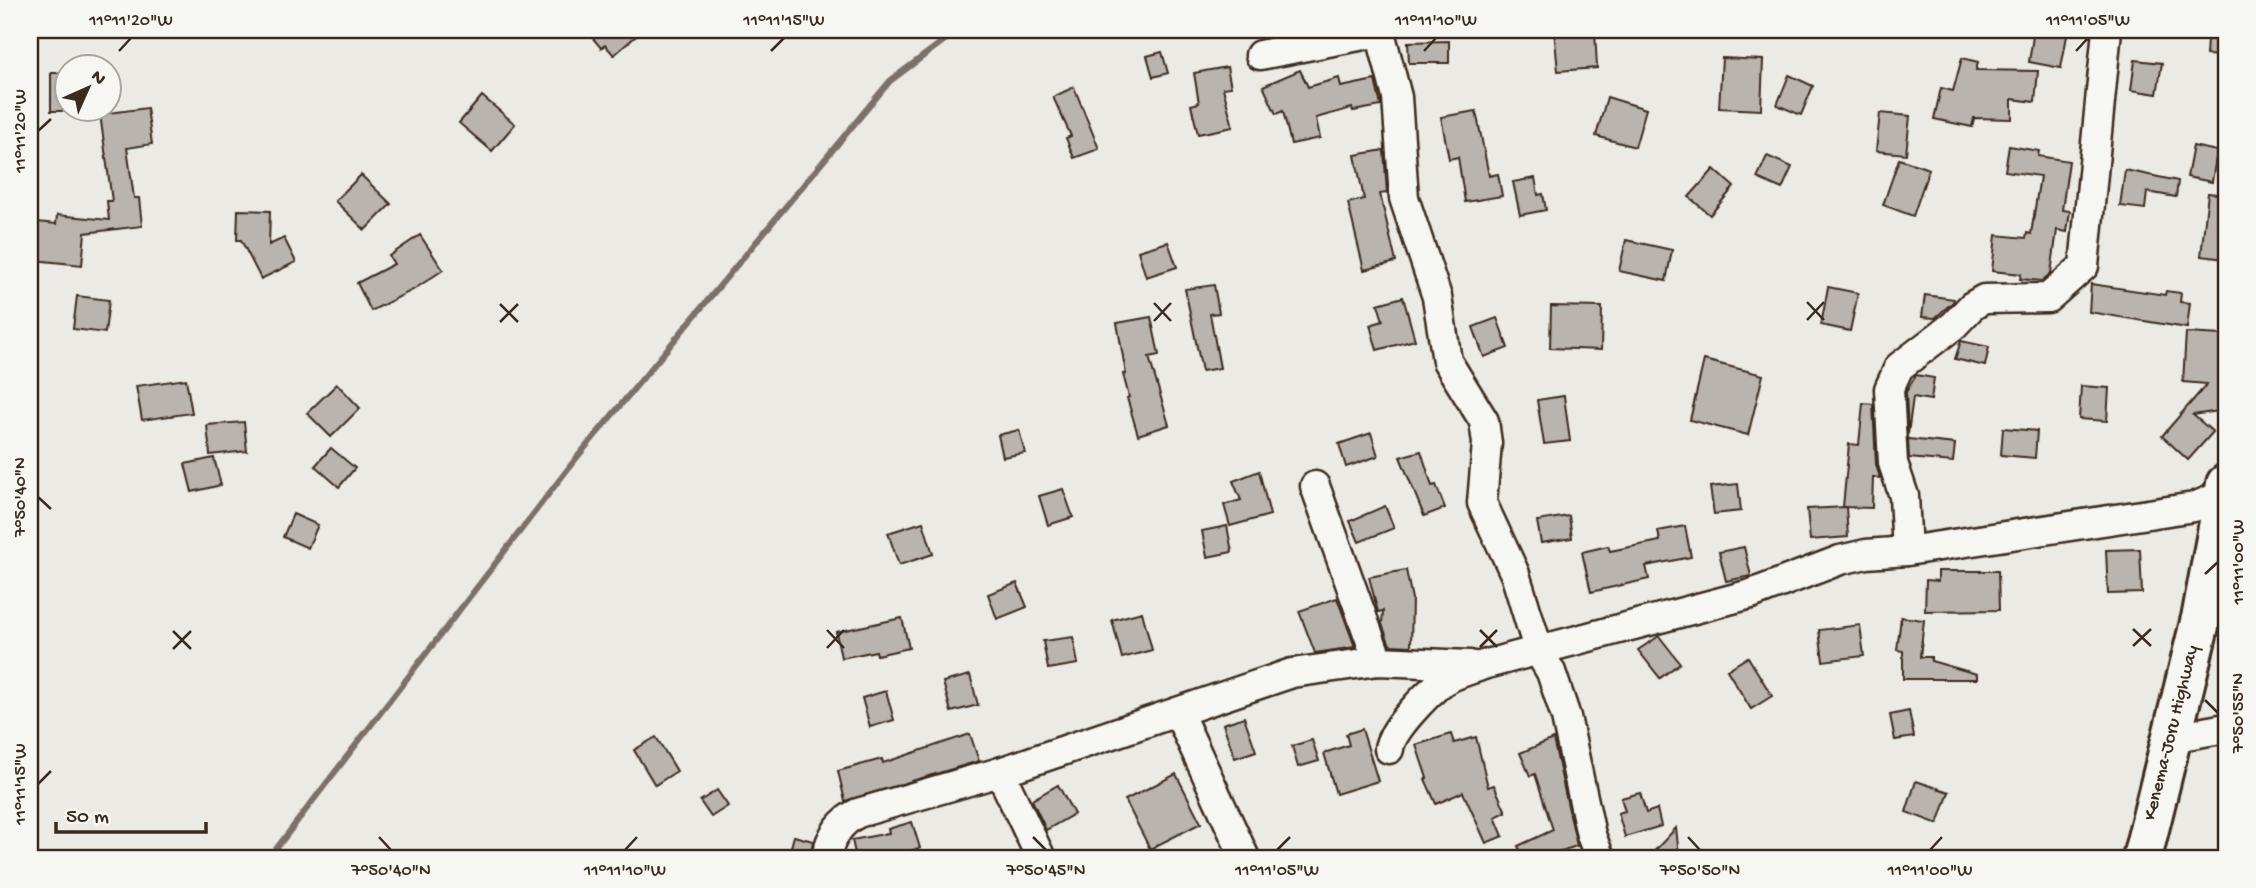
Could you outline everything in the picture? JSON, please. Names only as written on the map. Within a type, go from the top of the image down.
[{"type":"highway","name":"Kenema-Joru Highway","points":[[2142,858],[2202,614],[2225,489]]},
{"type":"street","points":[[1907,551],[1904,496],[1893,463],[1889,389],[1899,367],[1954,325],[1972,306],[1984,299],[2048,298],[2084,266],[2107,30]]},
{"type":"street","points":[[1260,55],[1380,32],[1397,97],[1401,175],[1408,214],[1437,297],[1447,361],[1476,403],[1484,421],[1487,443],[1482,503],[1515,573],[1539,652],[1551,672],[1566,718],[1591,835],[1600,858]]},
{"type":"street","points":[[1315,486],[1378,662]]},
{"type":"street","points":[[1388,749],[1398,728],[1444,680],[1483,665],[1751,594],[1840,560],[2194,507],[2225,489]]},
{"type":"street","points":[[826,858],[832,836],[847,818],[858,813],[1000,772],[1292,673],[1378,662],[1483,665]]},
{"type":"street","points":[[1178,712],[1245,858]]},
{"type":"street","points":[[2170,738],[2226,728]]},
{"type":"street","points":[[1000,772],[1041,858]]},
{"type":"building","points":[[586,30],[643,30],[614,55],[605,45],[601,48]]},
{"type":"building","points":[[1554,30],[1595,30],[1597,68],[1558,71]]},
{"type":"building","points":[[2034,30],[2068,30],[2061,68],[2029,62]]},
{"type":"building","points":[[2207,39],[2226,40],[2226,56],[2206,55]]},
{"type":"building","points":[[1449,41],[1449,63],[1409,63],[1408,42]]},
{"type":"building","points":[[1162,52],[1168,73],[1153,77],[1147,56]]},
{"type":"building","points":[[1722,58],[1763,60],[1761,110],[1719,108]]},
{"type":"building","points":[[1962,58],[1978,62],[1976,70],[2038,71],[2035,102],[2012,99],[2012,119],[1974,118],[1972,127],[1934,119],[1941,88],[1953,91]]},
{"type":"building","points":[[2135,60],[2162,63],[2157,94],[2131,90]]},
{"type":"building","points":[[1227,67],[1231,87],[1223,88],[1233,127],[1198,134],[1191,105],[1199,103],[1194,73]]},
{"type":"building","points":[[1300,70],[1308,87],[1339,78],[1341,87],[1375,80],[1381,106],[1353,111],[1352,108],[1316,118],[1320,138],[1291,144],[1283,111],[1276,114],[1263,86]]},
{"type":"building","points":[[51,73],[52,73],[52,111]]},
{"type":"building","points":[[1789,75],[1813,86],[1801,115],[1777,105]]},
{"type":"building","points":[[1074,87],[1099,149],[1074,158],[1066,138],[1071,136],[1053,97]]},
{"type":"building","points":[[482,96],[515,124],[492,151],[459,123]]},
{"type":"building","points":[[1607,97],[1646,109],[1635,147],[1596,136]]},
{"type":"building","points":[[147,108],[152,144],[127,148],[134,198],[139,198],[142,226],[85,233],[82,265],[34,260],[38,222],[56,224],[57,215],[109,220],[107,201],[112,201],[101,122],[122,122],[122,111]]},
{"type":"building","points":[[1476,111],[1489,176],[1498,174],[1502,196],[1465,202],[1458,157],[1449,159],[1441,117]]},
{"type":"building","points":[[1880,113],[1910,116],[1906,154],[1876,151]]},
{"type":"building","points":[[2009,146],[2039,151],[2038,156],[2069,161],[2062,210],[2070,211],[2067,232],[2057,230],[2051,273],[2042,281],[2020,279],[2021,274],[1992,271],[1996,235],[2026,238],[2027,233],[2031,234],[2040,176],[2005,171]]},
{"type":"building","points":[[2193,146],[2217,151],[2212,182],[2187,177]]},
{"type":"building","points":[[1384,150],[1387,193],[1380,194],[1396,262],[1364,270],[1348,203],[1364,199],[1355,155]]},
{"type":"building","points":[[1767,156],[1792,167],[1782,189],[1757,178]]},
{"type":"building","points":[[1899,159],[1929,169],[1913,216],[1883,205]]},
{"type":"building","points":[[1714,169],[1734,187],[1710,215],[1689,197]]},
{"type":"building","points":[[2125,170],[2178,181],[2176,197],[2147,192],[2145,209],[2120,206]]},
{"type":"building","points":[[361,175],[391,204],[365,230],[335,201]]},
{"type":"building","points":[[1535,178],[1538,195],[1543,194],[1546,210],[1520,215],[1513,182]]},
{"type":"building","points":[[2208,193],[2226,195],[2226,259],[2201,256]]},
{"type":"building","points":[[238,210],[270,211],[269,245],[284,238],[296,262],[261,279],[241,240],[237,240]]},
{"type":"building","points":[[420,235],[443,270],[413,290],[371,311],[357,283],[394,264],[389,256]]},
{"type":"building","points":[[1626,240],[1672,250],[1666,281],[1619,271]]},
{"type":"building","points":[[1168,242],[1177,267],[1146,277],[1138,251]]},
{"type":"building","points":[[2091,284],[2165,295],[2166,291],[2181,293],[2180,302],[2190,303],[2187,328],[2089,312]]},
{"type":"building","points":[[1214,285],[1219,313],[1210,314],[1220,368],[1202,371],[1185,289]]},
{"type":"building","points":[[1828,287],[1858,293],[1850,331],[1821,325]]},
{"type":"building","points":[[1925,295],[1954,299],[1935,318],[1922,317]]},
{"type":"building","points":[[77,296],[109,300],[105,333],[73,329]]},
{"type":"building","points":[[1403,297],[1415,340],[1377,350],[1370,325],[1383,321],[1378,304]]},
{"type":"building","points":[[1551,306],[1602,307],[1601,350],[1550,348]]},
{"type":"building","points":[[1151,317],[1159,355],[1149,357],[1169,425],[1138,435],[1127,398],[1129,397],[1123,374],[1126,374],[1117,323]]},
{"type":"building","points":[[1497,318],[1508,348],[1484,357],[1473,327]]},
{"type":"building","points":[[2186,333],[2222,335],[2218,387],[2226,386],[2226,410],[2193,415],[2213,432],[2188,460],[2162,436],[2207,384],[2183,382]]},
{"type":"building","points":[[1961,341],[1989,347],[1985,366],[1955,359]]},
{"type":"building","points":[[1704,360],[1763,375],[1748,435],[1690,420]]},
{"type":"building","points":[[1916,375],[1934,378],[1931,400],[1913,397],[1908,434],[1906,392]]},
{"type":"building","points":[[186,379],[192,413],[142,420],[136,386]]},
{"type":"building","points":[[337,384],[360,408],[331,437],[307,413]]},
{"type":"building","points":[[2081,386],[2109,388],[2107,421],[2079,419]]},
{"type":"building","points":[[1564,396],[1570,441],[1544,444],[1537,400]]},
{"type":"building","points":[[1863,403],[1873,404],[1876,464],[1880,478],[1873,477],[1872,508],[1843,507],[1849,444],[1859,445]]},
{"type":"building","points":[[244,422],[247,451],[210,455],[207,425]]},
{"type":"building","points":[[2003,428],[2037,431],[2035,458],[2001,455]]},
{"type":"building","points":[[1019,430],[1025,453],[1003,457],[998,435]]},
{"type":"building","points":[[1371,433],[1378,456],[1346,467],[1339,444]]},
{"type":"building","points":[[1908,439],[1955,444],[1953,462],[1909,458]]},
{"type":"building","points":[[331,448],[355,468],[339,487],[315,466]]},
{"type":"building","points":[[1421,451],[1432,486],[1436,485],[1445,508],[1424,516],[1400,457]]},
{"type":"building","points":[[214,458],[221,485],[192,492],[185,464]]},
{"type":"building","points":[[1259,471],[1270,515],[1230,526],[1224,505],[1241,500],[1233,481]]},
{"type":"building","points":[[1738,484],[1741,511],[1714,514],[1710,487]]},
{"type":"building","points":[[1063,489],[1073,517],[1048,525],[1039,496]]},
{"type":"building","points":[[1385,506],[1394,528],[1359,542],[1350,521]]},
{"type":"building","points":[[1846,507],[1848,537],[1810,540],[1807,509]]},
{"type":"building","points":[[293,514],[318,525],[308,548],[283,537]]},
{"type":"building","points":[[1569,516],[1572,538],[1541,543],[1537,521]]},
{"type":"building","points":[[923,522],[933,554],[899,565],[888,533]]},
{"type":"building","points":[[1227,526],[1232,552],[1207,557],[1202,531]]},
{"type":"building","points":[[1685,526],[1691,557],[1646,566],[1649,579],[1591,592],[1582,552],[1608,546],[1610,551],[1660,541],[1658,531]]},
{"type":"building","points":[[1744,547],[1751,576],[1726,581],[1719,552]]},
{"type":"building","points":[[2140,549],[2142,593],[2108,594],[2106,550]]},
{"type":"building","points":[[1406,570],[1412,599],[1411,646],[1390,645],[1382,624],[1383,611],[1378,612],[1369,577]]},
{"type":"building","points":[[1938,571],[1998,571],[1999,610],[1925,611],[1926,580],[1938,581]]},
{"type":"building","points":[[1017,583],[1027,607],[997,619],[988,594]]},
{"type":"building","points":[[1337,598],[1355,647],[1315,653],[1299,611]]},
{"type":"building","points":[[1142,612],[1152,650],[1122,658],[1112,620]]},
{"type":"building","points":[[1901,617],[1924,620],[1920,657],[1931,657],[1931,661],[1977,674],[1977,679],[1903,679],[1903,651],[1897,650]]},
{"type":"building","points":[[902,618],[909,648],[877,655],[876,651],[841,658],[836,632]]},
{"type":"building","points":[[1860,625],[1864,656],[1823,661],[1819,630]]},
{"type":"building","points":[[1659,636],[1680,663],[1660,678],[1638,650]]},
{"type":"building","points":[[1073,637],[1078,664],[1048,669],[1043,641]]},
{"type":"building","points":[[1748,657],[1772,696],[1751,709],[1727,670]]},
{"type":"building","points":[[970,675],[978,705],[951,712],[943,682]]},
{"type":"building","points":[[886,691],[894,720],[870,727],[862,698]]},
{"type":"building","points":[[1909,711],[1914,737],[1895,740],[1890,715]]},
{"type":"building","points":[[1244,717],[1256,751],[1235,758],[1223,724]]},
{"type":"building","points":[[1362,729],[1378,781],[1336,794],[1324,753],[1349,745],[1346,734]]},
{"type":"building","points":[[970,734],[979,761],[845,801],[838,771],[882,759],[883,763]]},
{"type":"building","points":[[1451,734],[1454,743],[1476,737],[1488,787],[1494,785],[1506,812],[1495,817],[1503,836],[1486,843],[1463,792],[1436,804],[1425,779],[1427,778],[1416,745]]},
{"type":"building","points":[[656,737],[677,771],[655,785],[634,750]]},
{"type":"building","points":[[1553,739],[1577,846],[1538,858],[1524,858],[1518,846],[1553,830],[1535,774],[1530,776],[1520,753]]},
{"type":"building","points":[[1312,740],[1319,761],[1298,767],[1292,746]]},
{"type":"building","points":[[1176,774],[1201,823],[1150,849],[1125,800]]},
{"type":"building","points":[[1916,781],[1949,792],[1938,824],[1906,812]]},
{"type":"building","points":[[1058,785],[1074,814],[1046,830],[1032,800]]},
{"type":"building","points":[[717,790],[728,806],[711,817],[700,801]]},
{"type":"building","points":[[1640,793],[1646,813],[1657,809],[1661,826],[1625,837],[1618,813],[1625,811],[1621,798]]},
{"type":"building","points":[[912,822],[920,848],[887,858],[856,858],[852,840],[889,833],[888,829]]},
{"type":"building","points":[[1676,828],[1679,855],[1648,858]]},
{"type":"building","points":[[794,836],[813,841],[810,858],[788,858]]},
{"type":"waterway","points":[[269,858],[574,461],[890,81],[958,30]]},
{"type":"waterway","points":[[30,848],[35,858]]}]
